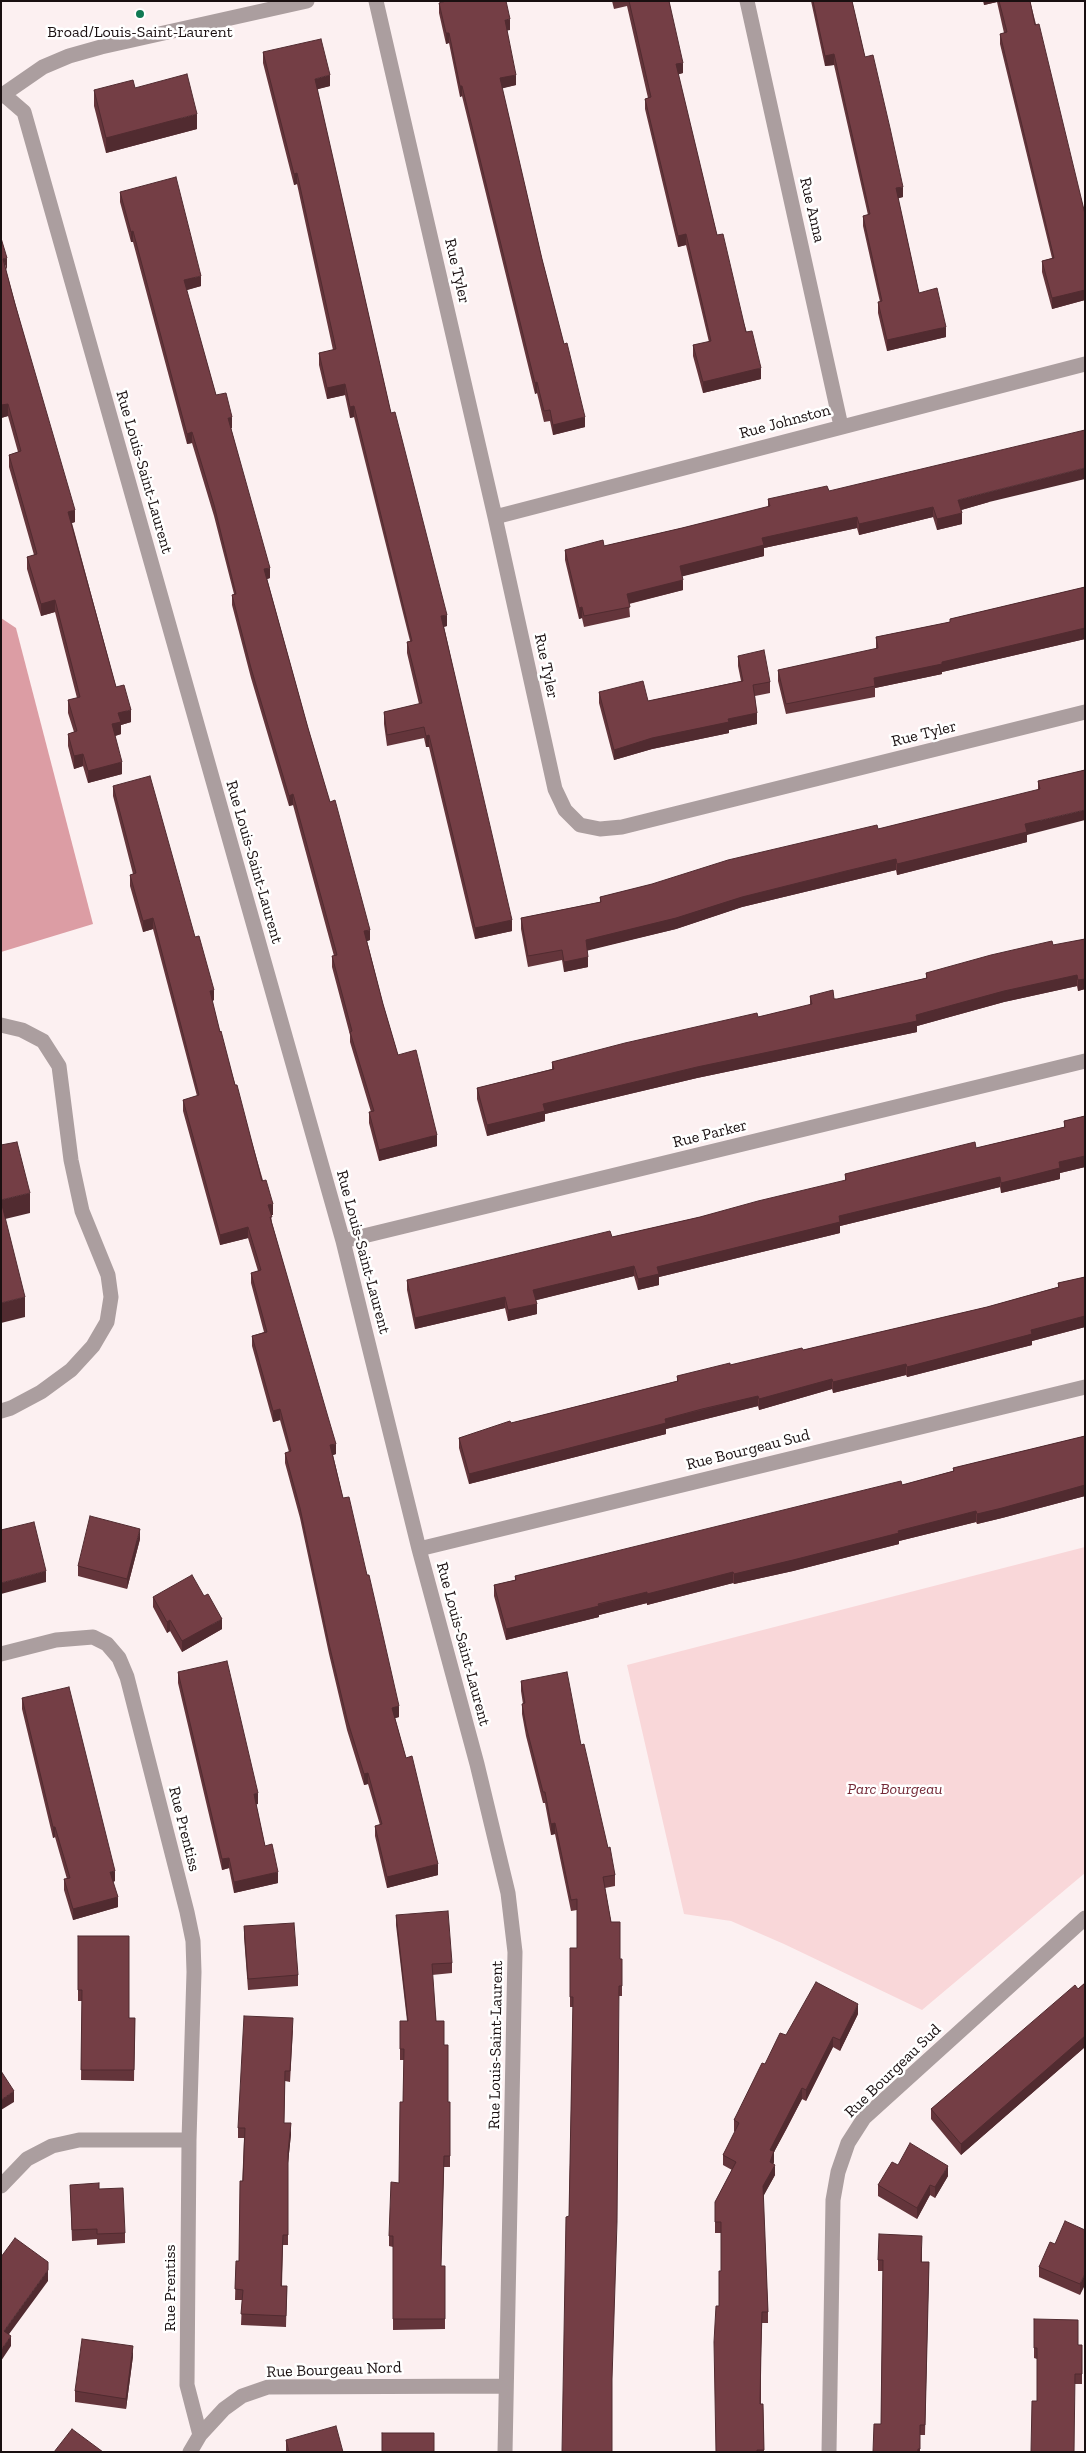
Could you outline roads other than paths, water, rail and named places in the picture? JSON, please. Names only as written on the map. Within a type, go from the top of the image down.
[{"type":"street","points":[[2,95],[43,67],[100,46],[307,1]]},
{"type":"street","name":"Rue Tyler","points":[[376,1],[495,517],[555,789],[565,810],[580,825],[600,829],[622,827],[1085,712]]},
{"type":"street","name":"Rue Anna","points":[[747,1],[842,426]]},
{"type":"street","name":"Rue Louis-Saint-Laurent","points":[[2,95],[24,112],[343,1241],[419,1549],[477,1764],[508,1893],[515,1952],[505,2452]]},
{"type":"street","name":"Rue Johnston","points":[[495,517],[1085,364]]},
{"type":"street","points":[[1,1025],[22,1030],[43,1041],[59,1066],[71,1160],[82,1211],[108,1275],[111,1297],[107,1322],[93,1346],[71,1370],[42,1392],[1,1411]]},
{"type":"street","name":"Rue Parker","points":[[343,1241],[1085,1060]]},
{"type":"street","name":"Rue Bourgeau Sud","points":[[419,1549],[1085,1388]]},
{"type":"street","name":"Rue Prentiss","points":[[1,1654],[56,1640],[93,1637],[107,1644],[120,1658],[188,1912],[193,1941],[194,1972],[188,2140],[187,2385],[200,2435]]},
{"type":"street","name":"Rue Bourgeau Sud","points":[[829,2452],[833,2200],[838,2172],[848,2143],[864,2118],[1085,1918]]},
{"type":"street","points":[[1,2186],[27,2159],[52,2146],[79,2140],[188,2140]]},
{"type":"street","name":"Rue Bourgeau Nord","points":[[190,2452],[200,2435],[224,2409],[242,2396],[268,2387],[506,2386]]},
{"type":"place","name":"Broad/Louis-Saint-Laurent","points":[[140,14]]},
{"type":"park label","name":"Parc Bourgeau","points":[[895,1789]]}]
